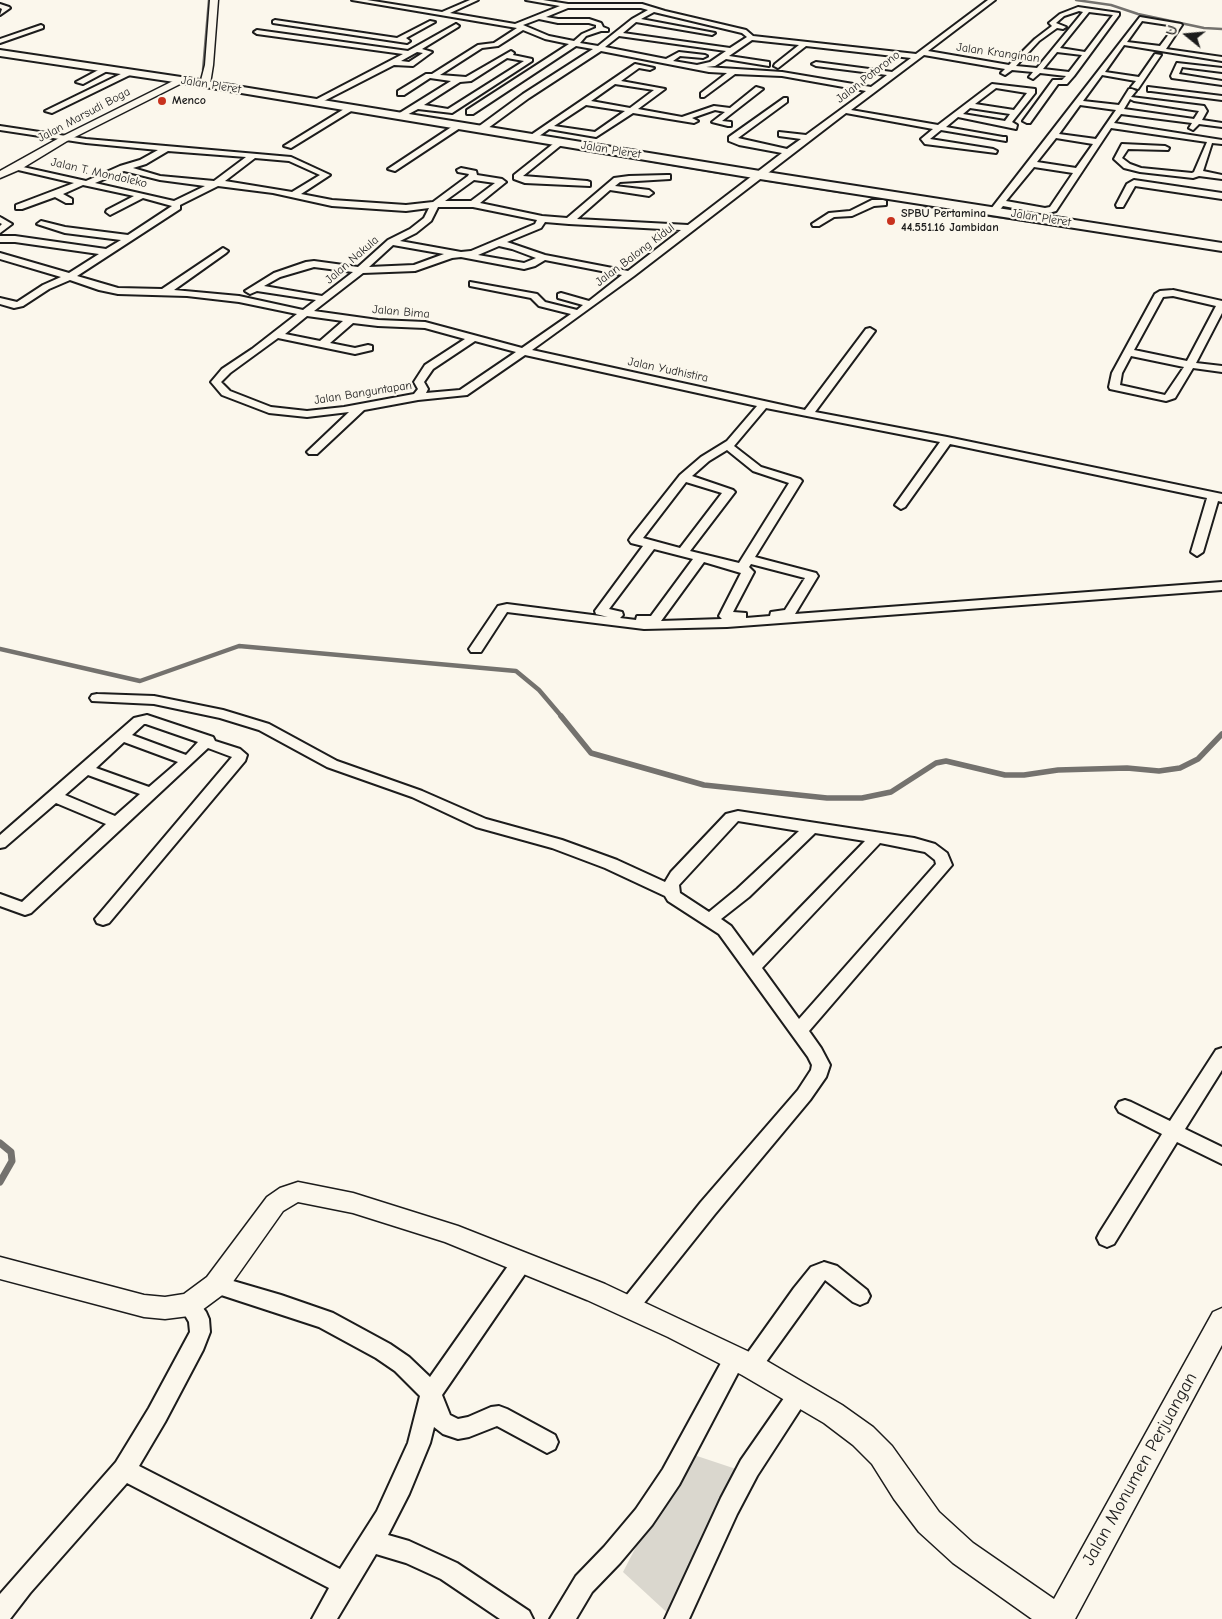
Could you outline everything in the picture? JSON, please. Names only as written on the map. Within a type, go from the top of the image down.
[{"type":"main road","name":"Jalan Pleret","points":[[0,53],[182,80],[760,175],[892,195],[998,207],[1222,247]]},
{"type":"street","points":[[205,84],[209,65],[214,0]]},
{"type":"street","points":[[355,0],[519,27],[547,38],[691,67],[789,75],[877,87]]},
{"type":"street","points":[[397,7],[412,0]]},
{"type":"street","points":[[443,14],[475,0]]},
{"type":"street","points":[[529,0],[567,6],[597,7],[643,2],[653,10],[744,31],[751,38],[731,50],[725,57],[708,66],[691,67]]},
{"type":"street","name":"Jalan Potorono","points":[[760,175],[992,0]]},
{"type":"street","points":[[0,6],[7,8],[0,13]]},
{"type":"street","points":[[434,76],[480,46],[496,45],[519,27],[538,17],[567,6]]},
{"type":"street","points":[[1027,121],[1056,82],[1064,82],[1071,74],[1117,14],[1078,8],[1062,14],[1052,23],[1056,26],[1072,28]]},
{"type":"street","points":[[481,129],[526,96],[600,48],[634,20],[653,10]]},
{"type":"street","points":[[1051,91],[1025,87],[1086,12]]},
{"type":"street","points":[[538,17],[558,21],[589,21],[599,24],[600,29]]},
{"type":"street","name":"Jalan Kranginan","points":[[634,20],[751,38],[919,54],[1071,74]]},
{"type":"street","points":[[998,207],[1140,20],[1178,24],[1180,26],[1162,48]]},
{"type":"street","points":[[275,22],[424,44]]},
{"type":"street","points":[[400,40],[432,22]]},
{"type":"street","points":[[266,33],[285,24]]},
{"type":"street","points":[[318,102],[456,26]]},
{"type":"street","points":[[993,151],[925,141],[926,137],[995,86],[1009,67],[1028,48],[1056,26]]},
{"type":"street","points":[[0,41],[41,27]]},
{"type":"street","points":[[470,112],[576,43],[584,35],[600,29],[731,50]]},
{"type":"street","points":[[257,32],[407,53]]},
{"type":"street","points":[[778,66],[806,43]]},
{"type":"street","points":[[1122,43],[1162,48],[1166,52],[1222,59]]},
{"type":"street","points":[[393,62],[410,64],[430,52],[414,49]]},
{"type":"street","points":[[1056,50],[1087,54]]},
{"type":"street","points":[[668,61],[679,54],[703,56]]},
{"type":"street","points":[[416,106],[449,111],[530,60],[509,55],[468,79]]},
{"type":"street","points":[[725,57],[877,87]]},
{"type":"street","points":[[998,207],[1050,210],[1055,206],[1098,142],[1133,95],[1140,79],[1156,59],[1162,63]]},
{"type":"street","points":[[816,64],[894,74]]},
{"type":"street","points":[[1171,64],[1222,70]]},
{"type":"street","points":[[1180,65],[1176,77],[1222,83]]},
{"type":"street","points":[[532,137],[638,66],[650,68]]},
{"type":"street","points":[[80,82],[107,69]]},
{"type":"street","points":[[704,94],[734,71]]},
{"type":"street","points":[[49,111],[130,73]]},
{"type":"street","points":[[1100,73],[1140,79]]},
{"type":"street","points":[[401,93],[429,76],[494,83]]},
{"type":"street","name":"Jalan Marsudi Boga","points":[[0,175],[64,139],[182,80]]},
{"type":"street","points":[[401,116],[458,80]]},
{"type":"street","points":[[548,127],[596,135],[661,89],[614,82]]},
{"type":"street","points":[[995,86],[1032,91],[1007,123]]},
{"type":"street","points":[[728,124],[716,122],[759,89]]},
{"type":"street","points":[[1151,89],[1222,98]]},
{"type":"street","points":[[1133,95],[1201,108],[1203,112],[1189,137]]},
{"type":"street","points":[[784,100],[732,139],[742,143],[789,152]]},
{"type":"street","points":[[584,102],[694,121]]},
{"type":"street","points":[[1078,103],[1222,126]]},
{"type":"street","points":[[970,106],[1015,112]]},
{"type":"street","points":[[288,146],[352,108]]},
{"type":"street","points":[[682,119],[714,108],[731,110]]},
{"type":"street","points":[[846,111],[1003,139]]},
{"type":"street","points":[[958,115],[1007,123],[1013,126],[987,160]]},
{"type":"street","points":[[392,169],[459,126]]},
{"type":"street","points":[[1110,126],[1222,142]]},
{"type":"street","points":[[0,128],[64,139],[291,159],[326,175],[293,195]]},
{"type":"street","points":[[0,133],[10,129]]},
{"type":"street","points":[[782,134],[809,138]]},
{"type":"street","points":[[1053,135],[1098,142]]},
{"type":"street","points":[[1222,146],[1172,140],[1160,160],[1188,176],[1198,173],[1222,176]]},
{"type":"street","points":[[560,142],[517,177],[525,180],[587,184]]},
{"type":"street","points":[[732,151],[742,143]]},
{"type":"street","points":[[1198,173],[1210,144]]},
{"type":"street","points":[[19,207],[143,162],[167,148]]},
{"type":"street","points":[[0,302],[14,305],[20,304],[46,287],[71,276],[171,212],[177,206],[175,204],[235,171],[253,156]]},
{"type":"street","points":[[1032,164],[1079,171]]},
{"type":"street","name":"Jalan T. Mondoleko","points":[[17,167],[175,204]]},
{"type":"street","points":[[123,168],[160,178],[272,190],[323,202],[406,208],[473,204],[542,219],[690,228]]},
{"type":"street","points":[[435,205],[472,177],[474,173],[461,170]]},
{"type":"street","name":"Jalan Balong Kidul","points":[[523,351],[580,313],[760,175]]},
{"type":"street","points":[[472,177],[502,182],[473,204]]},
{"type":"street","points":[[569,221],[621,179],[667,177]]},
{"type":"street","points":[[1120,205],[1134,183],[1222,196]]},
{"type":"street","points":[[610,188],[649,193]]},
{"type":"street","points":[[56,194],[68,201]]},
{"type":"street","points":[[110,212],[142,195]]},
{"type":"street","points":[[874,214],[892,195]]},
{"type":"street","points":[[816,224],[832,215],[852,213],[872,203],[882,204]]},
{"type":"street","name":"Jalan Nakula","points":[[305,313],[325,300],[362,270],[391,242],[412,231],[428,219],[435,205]]},
{"type":"street","points":[[325,300],[253,289],[278,275],[314,264],[362,270],[415,268],[451,256],[465,256],[478,253],[538,226],[542,219]]},
{"type":"street","points":[[0,220],[8,224],[0,230]]},
{"type":"street","points":[[41,224],[65,230],[130,238]]},
{"type":"street","points":[[1,243],[16,239],[108,252]]},
{"type":"street","points":[[391,242],[524,266],[532,264],[543,257]]},
{"type":"street","points":[[498,243],[543,257],[631,274]]},
{"type":"street","points":[[165,292],[223,251]]},
{"type":"street","points":[[0,256],[71,276],[102,288],[118,291],[187,293],[239,299],[305,313]]},
{"type":"street","points":[[473,284],[534,296],[542,304],[580,313]]},
{"type":"street","points":[[1165,292],[1181,294],[1222,304],[1190,365],[1170,397],[1160,398],[1114,387],[1117,374],[1128,352],[1160,294],[1165,292]]},
{"type":"street","points":[[561,296],[591,304]]},
{"type":"street","name":"Jalan Bima","points":[[305,313],[378,323],[425,326],[523,351]]},
{"type":"street","name":"Jalan Banguntapan","points":[[305,313],[219,377],[216,382],[218,387],[256,406],[285,412],[307,414],[360,408],[418,397],[448,395],[469,391],[523,351]]},
{"type":"street","points":[[323,344],[351,319]]},
{"type":"street","points":[[808,414],[870,331]]},
{"type":"street","points":[[276,335],[355,351],[368,348]]},
{"type":"street","points":[[418,397],[423,389],[419,382],[429,367],[473,338]]},
{"type":"street","name":"Jalan Yudhistira","points":[[523,351],[808,414],[947,440],[1217,497]]},
{"type":"street","points":[[1128,352],[1190,365],[1222,369]]},
{"type":"street","points":[[745,564],[748,572],[725,617],[788,614],[812,576],[745,564],[701,557],[636,542],[634,539],[684,478],[705,459],[728,446],[764,404]]},
{"type":"street","points":[[313,452],[360,408]]},
{"type":"street","points":[[901,505],[947,440]]},
{"type":"street","points":[[728,446],[757,469],[796,480],[745,564]]},
{"type":"street","points":[[682,553],[729,492],[684,478]]},
{"type":"street","points":[[1197,552],[1217,497]]},
{"type":"street","points":[[650,544],[601,612],[655,620],[701,557]]},
{"type":"street","points":[[476,649],[503,609],[507,608],[644,625],[727,623],[1222,586]]},
{"type":"street","points":[[96,698],[154,700],[223,714],[264,727],[332,764],[417,794],[481,823],[557,844],[611,864],[671,892]]},
{"type":"street","points":[[0,843],[140,721],[147,719],[207,739],[206,743]]},
{"type":"street","points":[[122,736],[188,760]]},
{"type":"street","points":[[0,900],[25,909],[116,823],[206,743]]},
{"type":"street","points":[[103,919],[238,761],[240,755],[235,752],[206,743]]},
{"type":"street","points":[[86,769],[151,793]]},
{"type":"street","points":[[54,796],[116,823]]},
{"type":"street","points":[[629,1307],[708,1208],[804,1095],[820,1072],[821,1065],[819,1059],[725,930],[674,897],[671,892],[671,885],[677,876],[731,818],[738,816],[749,816],[877,837],[930,848],[942,856],[944,865],[799,1031]]},
{"type":"street","points":[[710,919],[743,893],[812,827]]},
{"type":"street","points":[[752,968],[877,837]]},
{"type":"street","points":[[1107,1238],[1222,1055]]},
{"type":"street","points":[[1125,1107],[1222,1156]]},
{"type":"street","points":[[0,1268],[144,1306],[166,1308],[189,1306],[216,1285],[226,1268],[275,1204],[288,1195],[298,1192],[353,1203],[449,1233],[629,1307],[743,1362],[833,1414],[863,1436],[882,1455],[904,1489],[929,1522],[963,1553],[1058,1619]]},
{"type":"street","points":[[324,1619],[344,1583],[385,1519],[419,1443],[431,1393],[522,1262]]},
{"type":"street","points":[[562,1619],[584,1584],[612,1555],[644,1517],[671,1478],[743,1362],[818,1273],[830,1272],[860,1296]]},
{"type":"street","points":[[216,1285],[281,1304],[326,1320],[389,1355],[402,1364],[431,1393],[442,1422],[450,1427],[458,1429],[469,1427],[491,1417],[499,1416],[547,1442]]},
{"type":"street","points":[[0,1613],[22,1584],[124,1470],[157,1415],[196,1343],[200,1332],[198,1319],[189,1306]]},
{"type":"street","name":"Jalan Monumen Perjuangan","points":[[1058,1619],[1222,1320]]},
{"type":"street","points":[[677,1619],[729,1506],[749,1468],[798,1395]]},
{"type":"street","points":[[124,1470],[344,1583]]},
{"type":"street","points":[[371,1541],[409,1552],[449,1571],[521,1619]]},
{"type":"shaded area","points":[[685,1452],[742,1471],[674,1619],[623,1572]]},
{"type":"waterway","points":[[203,70],[209,0]]},
{"type":"waterway","points":[[1076,0],[1111,5],[1138,14],[1204,28],[1222,29]]},
{"type":"waterway","points":[[649,161],[726,174]]},
{"type":"waterway","points":[[762,179],[773,181]]},
{"type":"waterway","points":[[765,180],[841,192]]},
{"type":"waterway","points":[[924,206],[1089,230]]},
{"type":"waterway","points":[[0,649],[140,681],[239,646],[516,671],[539,690],[562,717]]},
{"type":"waterway","points":[[561,716],[591,753],[704,785],[827,798],[862,798],[891,792],[936,763],[946,761],[1005,775],[1024,775],[1058,770],[1127,768],[1159,771],[1180,768],[1198,759],[1222,734]]},
{"type":"waterway","points":[[0,1143],[11,1152],[12,1161],[0,1182]]},
{"type":"place","name":"Menco","points":[[162,101]]},
{"type":"place","name":"SPBU Pertamina 44.551.16 Jambidan","points":[[891,221]]}]
